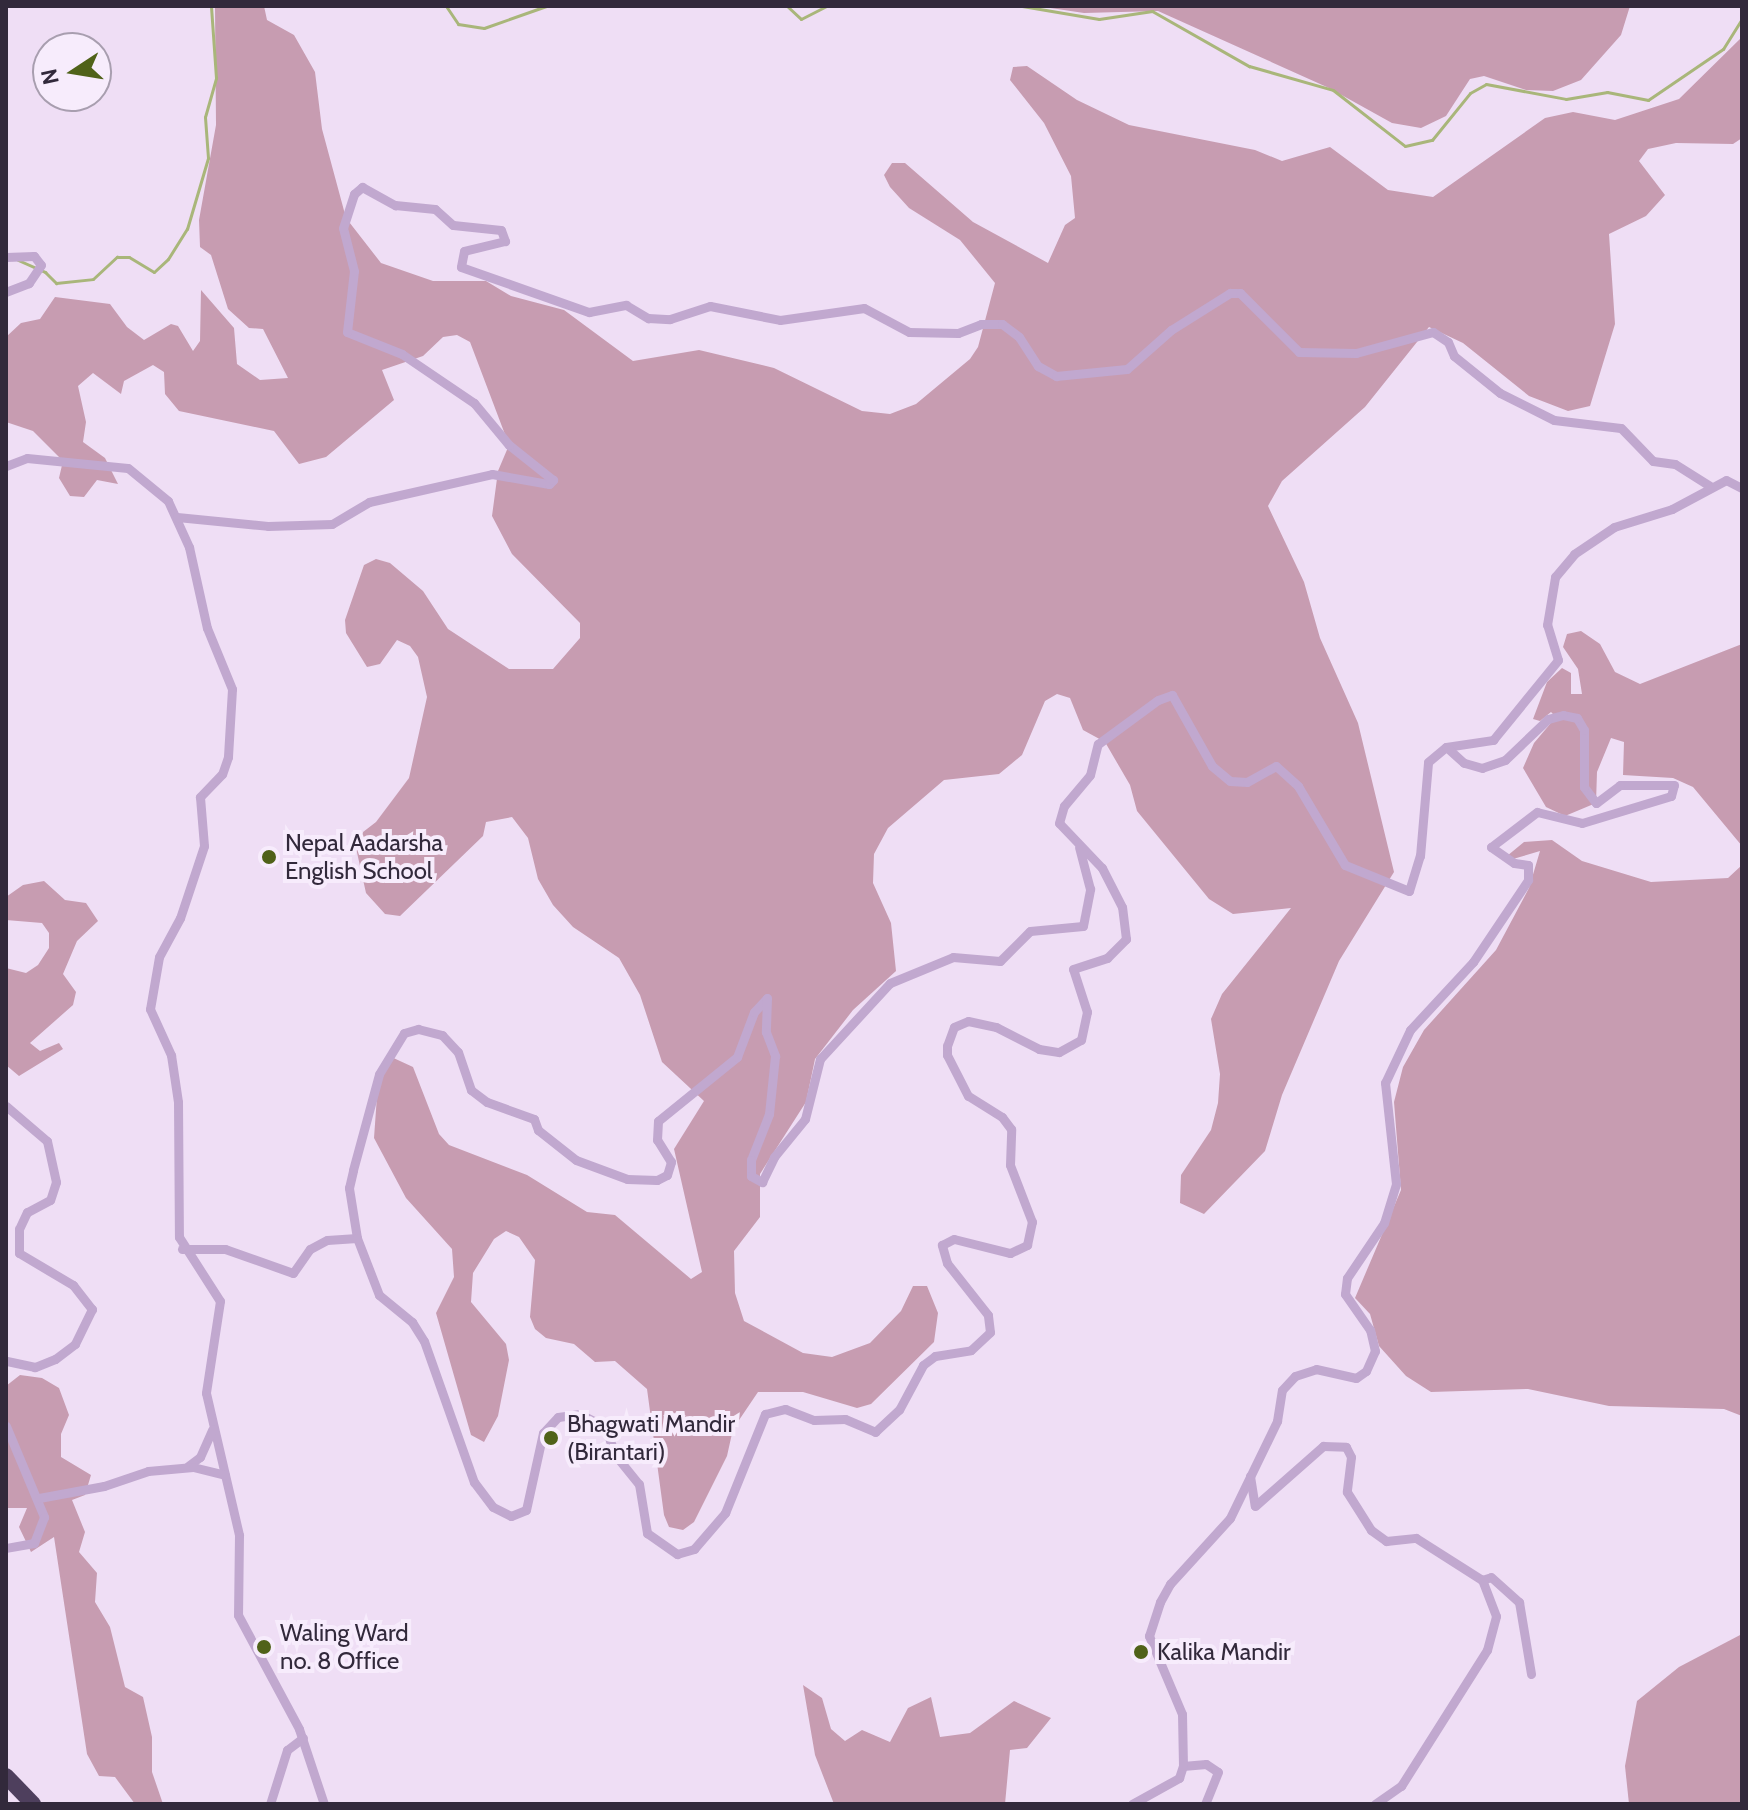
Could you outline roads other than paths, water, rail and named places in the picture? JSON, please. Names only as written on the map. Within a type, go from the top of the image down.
[{"type":"highway","points":[[6,1776],[33,1804]]},
{"type":"street","points":[[177,517],[268,526],[332,524],[369,502],[492,474],[549,484],[553,480],[509,445],[474,403],[402,354],[347,332],[354,271],[343,228],[354,194],[362,187],[395,205],[435,209],[453,225],[501,230],[505,241],[464,251],[461,267],[589,312],[626,305],[648,318],[670,319],[710,306],[780,320],[864,308],[909,332],[958,333],[981,324],[1002,324],[1019,337],[1038,366],[1056,376],[1127,369],[1171,330],[1230,293],[1240,293],[1299,352],[1356,353],[1433,332],[1448,342],[1454,356],[1500,393],[1554,420],[1621,428],[1653,461],[1675,464],[1710,486]]},
{"type":"street","points":[[6,257],[34,256],[41,265],[29,283],[6,292]]},
{"type":"street","points":[[6,466],[27,458],[128,468],[168,501],[177,517],[234,707],[222,774],[200,797],[204,846],[151,989],[150,1009],[171,1055],[178,1102],[176,1221],[182,1249],[216,1287],[220,1301],[205,1373],[213,1427],[239,1535],[238,1615],[303,1738],[324,1804]]},
{"type":"street","points":[[1079,847],[1090,889],[1083,926],[1030,931],[1000,961],[953,957],[890,983],[820,1059],[805,1119],[774,1157],[762,1182],[751,1176],[751,1160],[769,1114],[775,1056],[766,1032],[767,998],[754,1012],[737,1057],[658,1121],[657,1140],[671,1162],[667,1175],[657,1180],[627,1179],[576,1160],[538,1130],[534,1119],[487,1102],[471,1090],[458,1052],[442,1035],[418,1029],[404,1033],[379,1074],[353,1170],[349,1188],[357,1238],[379,1295],[412,1322],[424,1341],[474,1482],[493,1507],[511,1516],[526,1510],[543,1433],[558,1417],[580,1414],[604,1426],[616,1456],[639,1484],[647,1533],[677,1554],[694,1549],[725,1513],[765,1414],[785,1409],[814,1420],[845,1419],[875,1432],[899,1410],[923,1365],[935,1356],[971,1350],[990,1332],[988,1315],[947,1263],[942,1245],[954,1239],[1010,1253],[1027,1245],[1032,1222],[1010,1165],[1011,1129],[968,1096],[947,1046],[954,1027],[968,1021],[996,1027],[1039,1049],[1059,1052],[1081,1040],[1087,1012],[1073,969],[1107,958],[1126,939],[1122,907],[1102,868],[1059,823],[1064,806],[1090,775],[1098,744],[1158,700],[1172,695],[1212,766],[1230,781],[1247,782],[1276,766],[1298,786],[1345,865],[1409,891],[1420,856],[1425,771],[1435,752],[1446,747],[1493,740],[1534,688],[1546,680],[1558,660],[1547,625],[1551,591],[1555,577],[1574,554],[1614,527],[1672,509],[1710,486],[1726,480],[1742,488]]},
{"type":"street","points":[[1132,1804],[1179,1778],[1183,1766],[1182,1714],[1149,1636],[1170,1584],[1230,1518],[1277,1421],[1282,1390],[1295,1376],[1316,1369],[1356,1378],[1366,1371],[1375,1351],[1370,1330],[1345,1294],[1347,1278],[1384,1223],[1396,1184],[1385,1083],[1410,1030],[1473,962],[1528,880],[1528,865],[1514,863],[1491,847],[1537,812],[1582,823],[1671,796],[1674,785],[1620,785],[1596,803],[1584,787],[1584,730],[1577,718],[1563,715],[1548,719],[1505,760],[1482,768],[1464,763],[1446,747]]},
{"type":"street","points":[[6,1106],[47,1141],[56,1182],[50,1200],[27,1212],[19,1229],[19,1253],[73,1285],[92,1309],[75,1344],[55,1359],[35,1367],[6,1361]]},
{"type":"street","points":[[182,1249],[225,1249],[293,1273],[310,1249],[327,1240],[357,1238]]},
{"type":"street","points":[[6,1426],[39,1498],[44,1517],[34,1543],[6,1548]]},
{"type":"street","points":[[184,1468],[200,1457],[213,1427]]},
{"type":"street","points":[[1250,1475],[1255,1506],[1323,1446],[1346,1447],[1351,1457],[1347,1492],[1371,1530],[1386,1541],[1416,1538],[1482,1580],[1496,1616],[1487,1650],[1401,1786],[1375,1804]]},
{"type":"street","points":[[39,1498],[184,1468],[225,1475]]},
{"type":"street","points":[[1482,1580],[1491,1577],[1519,1602],[1531,1674]]},
{"type":"street","points":[[270,1804],[287,1750],[303,1738]]},
{"type":"street","points":[[1183,1766],[1206,1764],[1218,1772],[1205,1804]]},
{"type":"waterway","points":[[18,260],[45,272],[56,283],[93,279],[117,257],[129,257],[154,272],[168,259],[187,229],[208,158],[205,117],[216,78],[211,6]]},
{"type":"waterway","points":[[446,6],[458,24],[484,28],[546,6]]},
{"type":"waterway","points":[[787,6],[801,19],[826,6]]},
{"type":"waterway","points":[[1022,6],[1099,19],[1152,11],[1249,66],[1333,90],[1405,146],[1432,140],[1470,93],[1486,84],[1566,99],[1607,92],[1648,100],[1723,49],[1742,19]]},
{"type":"place","name":"Nepal Aadarsha English School","points":[[269,857]]},
{"type":"place","name":"Bhagwati Mandir (Birantari)","points":[[551,1438]]},
{"type":"place","name":"Waling Ward no. 8 Office","points":[[264,1647]]},
{"type":"place","name":"Kalika Mandir","points":[[1141,1652]]}]
